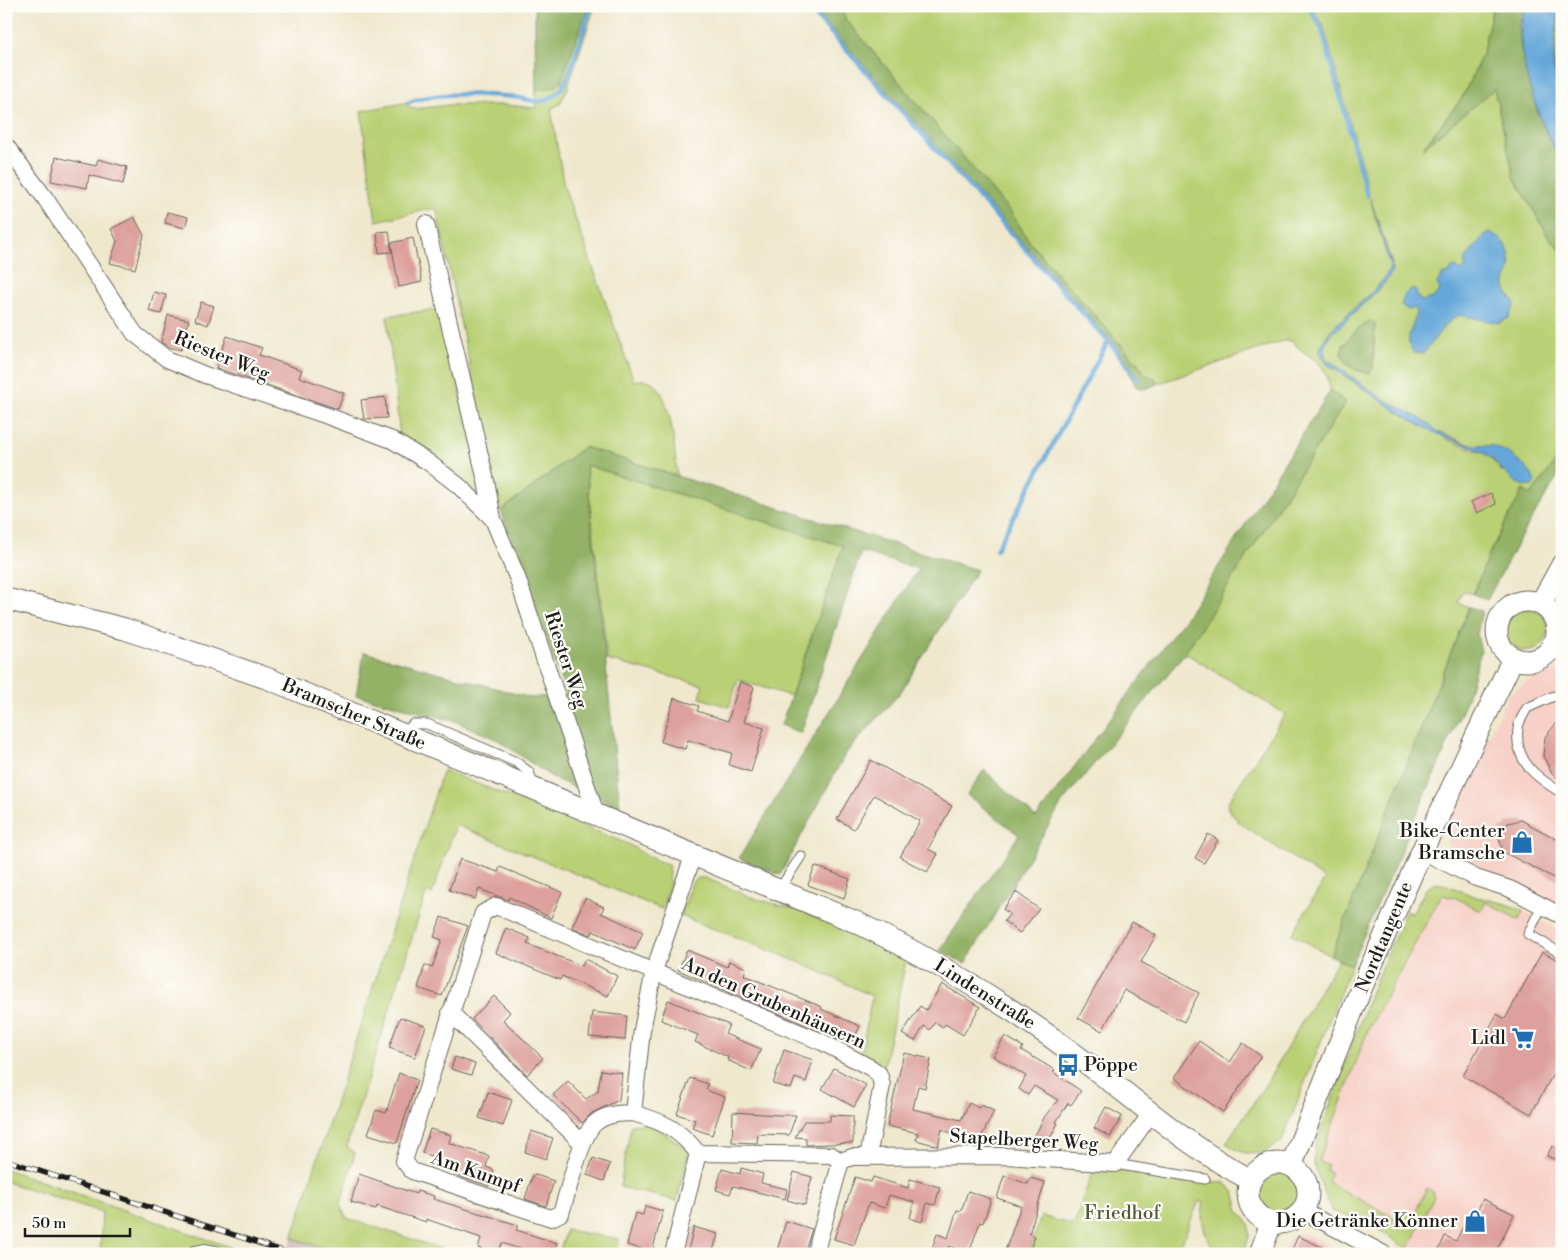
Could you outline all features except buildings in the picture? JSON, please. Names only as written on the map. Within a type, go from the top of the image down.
[{"type":"street","name":"Riester Weg","points":[[6,146],[45,198],[135,334],[167,359],[205,375],[325,415],[392,440],[428,462],[459,486],[493,519]]},
{"type":"street","name":"Riester Weg","points":[[426,224],[486,481],[493,519],[517,577],[596,814]]},
{"type":"street","points":[[1541,603],[1562,565]]},
{"type":"street","name":"Bramscher Straße","points":[[6,599],[125,629],[220,661],[596,814],[693,856]]},
{"type":"street","points":[[1532,600],[1541,603],[1548,609],[1557,626],[1558,646],[1531,661],[1513,658],[1506,653],[1498,639],[1496,631],[1501,615],[1514,603],[1532,600]]},
{"type":"street","name":"Nordtangente","points":[[1291,1166],[1361,989],[1422,851],[1513,658]]},
{"type":"street","points":[[1422,851],[1476,878],[1510,889],[1562,916]]},
{"type":"street","name":"Lindenstraße","points":[[693,856],[858,923],[948,969],[1037,1027],[1213,1159],[1251,1180]]},
{"type":"street","name":"An den Grubenhäusern","points":[[633,1112],[642,1030],[654,971],[693,856]]},
{"type":"street","name":"Am Kumpf","points":[[633,1112],[612,1113],[593,1125],[583,1144],[561,1213],[551,1218],[412,1171],[404,1161],[450,1012],[484,912],[496,906],[654,971]]},
{"type":"street","name":"An den Grubenhäusern","points":[[654,971],[822,1042],[878,1074],[882,1085],[868,1157]]},
{"type":"street","points":[[450,1012],[583,1144]]},
{"type":"street","points":[[633,1112],[663,1122],[684,1135],[698,1153]]},
{"type":"street","name":"Stapelberger Weg","points":[[868,1157],[1006,1156],[1115,1164],[1152,1112]]},
{"type":"street","points":[[698,1153],[831,1155],[842,1160],[868,1157]]},
{"type":"street","points":[[673,1254],[698,1153]]},
{"type":"street","points":[[815,1254],[842,1160]]},
{"type":"street","points":[[1282,1163],[1291,1166],[1298,1171],[1307,1186],[1307,1203],[1303,1211],[1289,1222],[1271,1223],[1255,1214],[1250,1206],[1248,1196],[1251,1180],[1257,1171],[1265,1166],[1282,1163]]},
{"type":"street","points":[[1303,1211],[1384,1254]]},
{"type":"street","points":[[1260,1254],[1271,1223]]},
{"type":"street","points":[[195,1254],[205,1252],[216,1254]]},
{"type":"lane","points":[[1562,698],[1554,696],[1527,708],[1518,728],[1520,754],[1538,779],[1562,793]]},
{"type":"lane","points":[[779,890],[801,856]]},
{"type":"lane","points":[[1542,906],[1528,934],[1562,954]]},
{"type":"lane","points":[[1115,1164],[1205,1179]]},
{"type":"shaded area","points":[[1551,671],[1562,671],[1562,911],[1449,850],[1445,834],[1451,813],[1509,694],[1527,682]]},
{"type":"shaded area","points":[[1442,894],[1481,911],[1486,902],[1519,920],[1523,911],[1562,932],[1562,1058],[1555,1071],[1562,1074],[1562,1254],[1413,1254],[1408,1250],[1434,1197],[1427,1188],[1414,1214],[1398,1220],[1328,1182],[1326,1170],[1319,1161],[1368,1031]]},
{"type":"shaded area","points":[[1298,1233],[1310,1235],[1348,1254],[1282,1254],[1289,1239]]},
{"type":"shaded area","points":[[292,1238],[341,1254],[287,1254]]},
{"type":"green space","points":[[535,6],[595,6],[567,90],[560,104],[551,109],[564,187],[634,381],[645,380],[655,384],[662,393],[671,421],[677,476],[584,447],[501,511],[436,208],[376,221],[361,111],[404,103],[414,109],[448,105],[506,105],[536,108]]},
{"type":"green space","points":[[535,6],[588,6],[561,82],[555,87],[536,90]]},
{"type":"green space","points":[[811,6],[840,6],[846,20],[1012,214],[1031,244],[1140,366],[1145,374],[1156,380],[1157,384],[1146,389],[1136,387],[1119,349]]},
{"type":"green space","points":[[840,6],[1306,6],[1321,30],[1367,198],[1369,196],[1364,174],[1323,24],[1311,6],[1493,6],[1482,55],[1462,98],[1424,146],[1494,88],[1514,177],[1550,239],[1562,250],[1562,453],[1531,495],[1523,490],[1490,552],[1473,594],[1463,591],[1458,603],[1469,607],[1331,956],[1292,934],[1325,879],[1240,823],[1228,809],[1228,802],[1285,714],[1185,653],[1346,402],[1330,391],[1328,380],[1321,366],[1291,341],[1286,340],[1157,384],[1156,380],[1145,374],[1140,366],[1031,244],[1012,214],[846,20]],"holes":[[[1370,198],[1392,263],[1390,276],[1330,336],[1324,347],[1325,358],[1380,397],[1428,423],[1438,432],[1468,444],[1492,446],[1502,472],[1488,455],[1449,440],[1399,413],[1327,364],[1319,351],[1326,336],[1332,329],[1374,290],[1389,271],[1390,263]],[[1367,323],[1375,324],[1373,368],[1348,366],[1341,353],[1343,345]]]},
{"type":"green space","points":[[1493,6],[1525,6],[1519,25],[1521,47],[1539,118],[1562,164],[1562,250],[1550,239],[1514,177],[1494,89],[1422,149],[1462,98],[1482,55]]},
{"type":"green space","points":[[1562,6],[1562,87],[1557,87],[1554,67],[1554,46]]},
{"type":"green space","points":[[440,309],[484,494],[481,497],[444,464],[400,437],[387,316]]},
{"type":"green space","points":[[1372,321],[1375,324],[1373,368],[1370,373],[1352,368],[1341,353],[1353,334],[1362,326]]},
{"type":"green space","points":[[1330,391],[1346,402],[1185,653],[1062,803],[965,964],[940,950],[1019,835],[967,795],[984,770],[1036,818],[1187,616]]},
{"type":"green space","points":[[584,447],[977,570],[900,693],[846,753],[780,875],[739,858],[918,569],[861,552],[801,733],[781,725],[843,546],[586,465],[620,807],[553,778],[498,740],[454,721],[356,695],[364,652],[531,698],[566,694],[501,511]]},
{"type":"green space","points":[[1562,453],[1562,469],[1522,535],[1487,600],[1473,594],[1490,552],[1523,490],[1531,495]]},
{"type":"green space","points":[[586,465],[843,546],[791,696],[738,680],[729,707],[700,698],[703,685],[607,660]]},
{"type":"green space","points":[[1469,607],[1482,611],[1477,635],[1481,651],[1465,704],[1351,965],[1331,956]]},
{"type":"green space","points":[[1527,609],[1542,615],[1548,630],[1542,645],[1527,651],[1512,645],[1506,630],[1512,615]]},
{"type":"green space","points":[[443,770],[628,844],[649,857],[668,865],[670,883],[662,909],[456,825],[432,894],[426,893],[348,1142],[347,1147],[355,1153],[340,1205],[347,1218],[457,1254],[341,1254],[292,1238]]},
{"type":"green space","points":[[698,878],[705,878],[753,898],[798,910],[906,960],[884,1066],[861,1054],[872,996],[801,963],[681,916],[692,883]]},
{"type":"green space","points":[[1435,883],[1506,904],[1523,911],[1519,920],[1486,902],[1481,911],[1454,897],[1442,894],[1368,1030],[1319,1161],[1328,1165],[1326,1170],[1332,1173],[1328,1182],[1398,1220],[1402,1213],[1407,1211],[1414,1214],[1427,1188],[1432,1191],[1434,1197],[1408,1250],[1373,1225],[1331,1211],[1313,1162],[1315,1147],[1370,994],[1406,911],[1412,914],[1426,889]]},
{"type":"green space","points":[[1338,960],[1351,965],[1282,1141],[1267,1150],[1254,1154],[1241,1152],[1226,1143],[1266,1084]]},
{"type":"green space","points":[[651,1124],[689,1150],[677,1201],[620,1187],[631,1125]]},
{"type":"green space","name":"Friedhof","points":[[1094,1167],[1225,1183],[1234,1191],[1239,1211],[1249,1224],[1249,1237],[1243,1254],[1216,1254],[1209,1242],[1203,1223],[1202,1209],[1204,1203],[1199,1201],[1177,1254],[1029,1254],[1041,1216],[1074,1225]]},
{"type":"green space","points":[[6,1169],[244,1252],[227,1254],[207,1250],[184,1254],[100,1254],[102,1212],[6,1182]]},
{"type":"green space","points":[[1278,1172],[1293,1178],[1299,1193],[1293,1208],[1278,1214],[1263,1208],[1257,1193],[1263,1178]]},
{"type":"green space","points":[[566,1230],[619,1239],[618,1254],[559,1254]]},
{"type":"water","points":[[1525,6],[1561,6],[1556,29],[1553,67],[1562,102],[1562,164],[1537,108],[1524,65],[1521,24]]},
{"type":"water","points":[[1370,198],[1393,270],[1384,284],[1330,336],[1324,347],[1325,358],[1380,397],[1428,423],[1438,432],[1468,444],[1492,446],[1507,452],[1523,464],[1532,475],[1535,482],[1533,486],[1518,484],[1512,480],[1492,459],[1481,451],[1431,431],[1404,415],[1327,364],[1319,351],[1325,339],[1334,328],[1377,288],[1385,278],[1390,267]]},
{"type":"water","points":[[1489,232],[1503,241],[1510,256],[1510,269],[1505,288],[1515,303],[1509,318],[1499,323],[1459,315],[1446,324],[1423,354],[1414,353],[1410,346],[1409,335],[1415,320],[1415,308],[1408,310],[1401,305],[1405,294],[1411,289],[1415,290],[1422,301],[1433,298],[1440,290],[1437,283],[1443,274],[1448,274],[1452,268],[1457,267],[1459,271],[1466,267],[1464,261],[1480,240]]},
{"type":"waterway","points":[[407,103],[419,99],[460,94],[514,97],[538,101],[549,98],[559,91],[565,83],[591,6]]},
{"type":"waterway","points":[[807,6],[1114,348],[1138,380]]},
{"type":"waterway","points":[[1308,6],[1321,26],[1367,195]]},
{"type":"waterway","points":[[996,550],[1106,345]]},
{"type":"railway","points":[[6,1160],[292,1254]]},
{"type":"place","name":"Bike-Center Bramsche","points":[[1522,842]]},
{"type":"place","name":"Lidl","points":[[1523,1038]]},
{"type":"place","name":"Pöppe","points":[[1068,1065]]},
{"type":"place","name":"Die Getränke Könner","points":[[1475,1221]]}]
